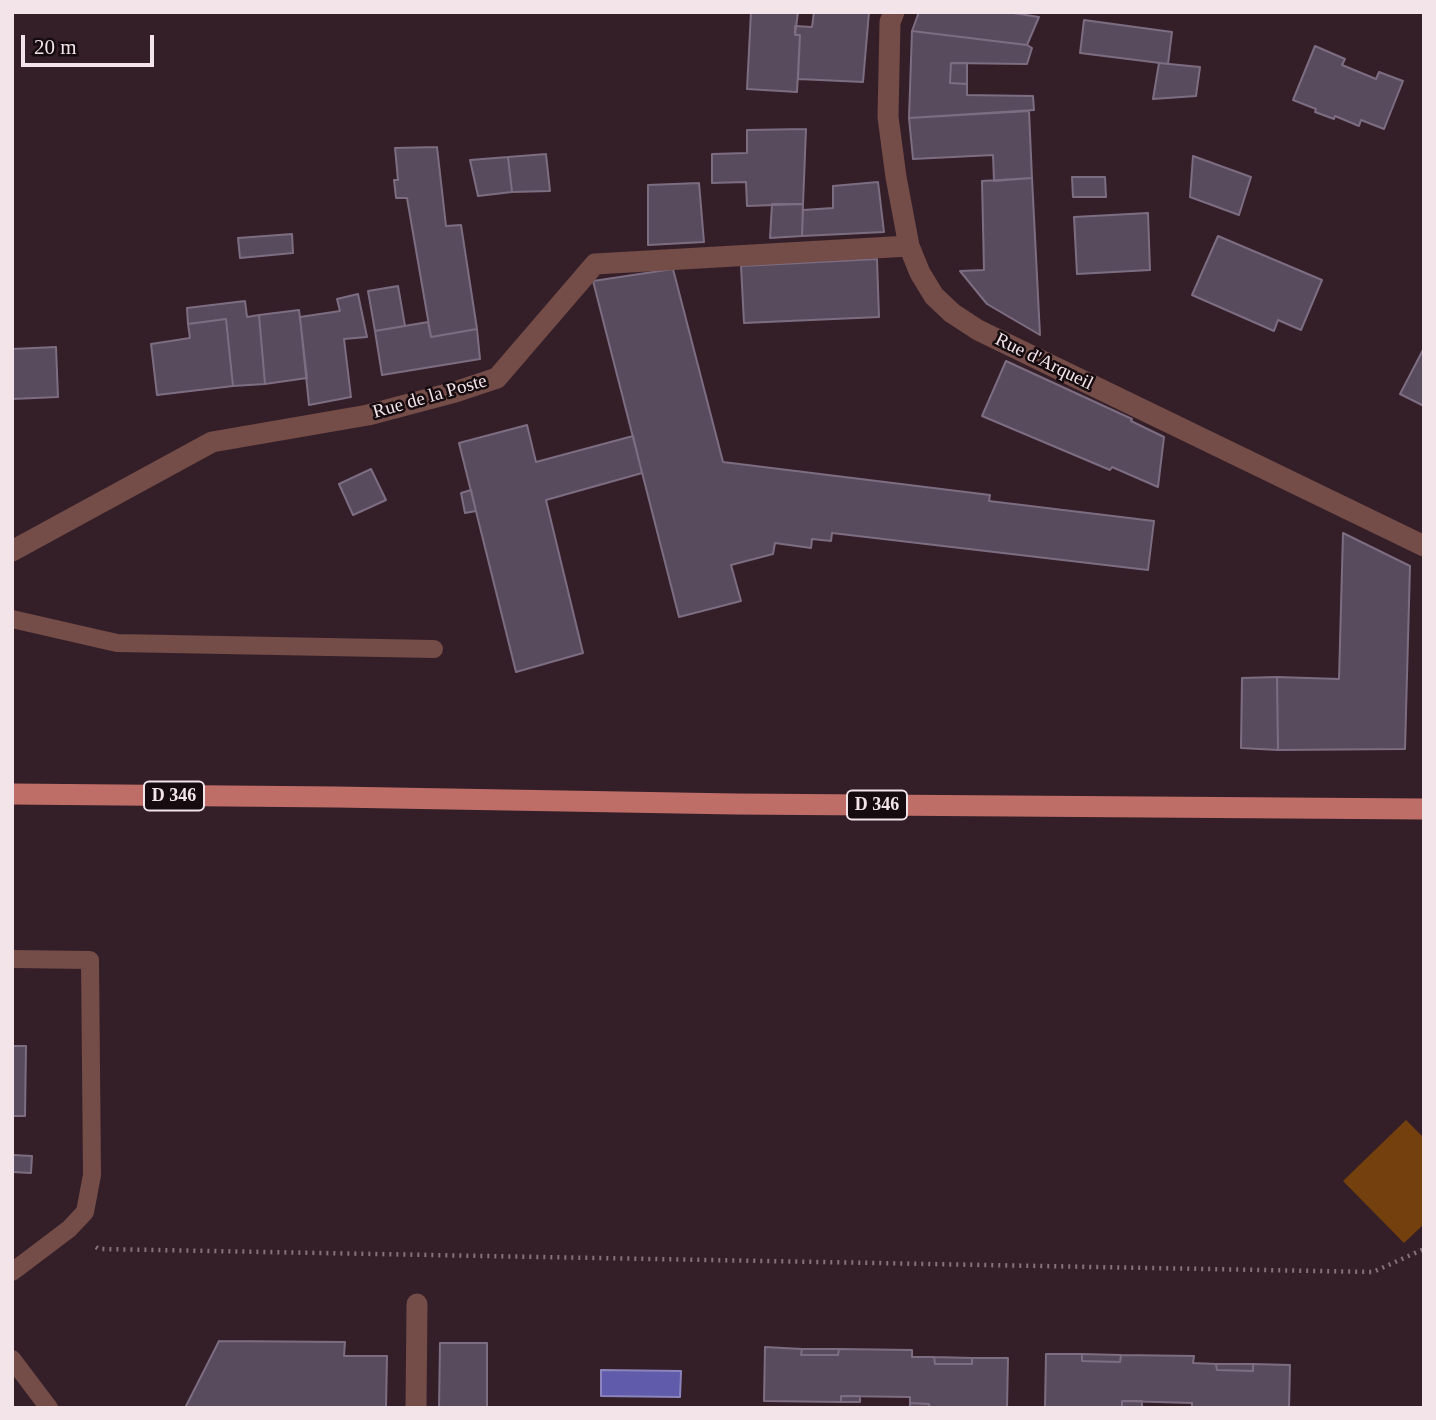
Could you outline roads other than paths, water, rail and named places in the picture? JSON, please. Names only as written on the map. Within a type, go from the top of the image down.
[{"type":"main road","name":"D 346","points":[[12,794],[735,804],[1424,809]]},
{"type":"street","name":"Rue d'Arqueil","points":[[894,12],[890,22],[888,117],[896,177],[909,246],[920,273],[934,296],[952,313],[978,330],[1424,546]]},
{"type":"street","name":"Rue de la Poste","points":[[12,551],[212,442],[368,415],[497,378],[595,264],[909,246]]},
{"type":"street","points":[[416,1408],[417,1304]]},
{"type":"lane","points":[[12,619],[117,643],[433,649]]},
{"type":"lane","points":[[12,959],[90,960],[92,1175],[85,1212],[69,1229],[12,1272]]},
{"type":"lane","points":[[12,1359],[49,1408]]}]
